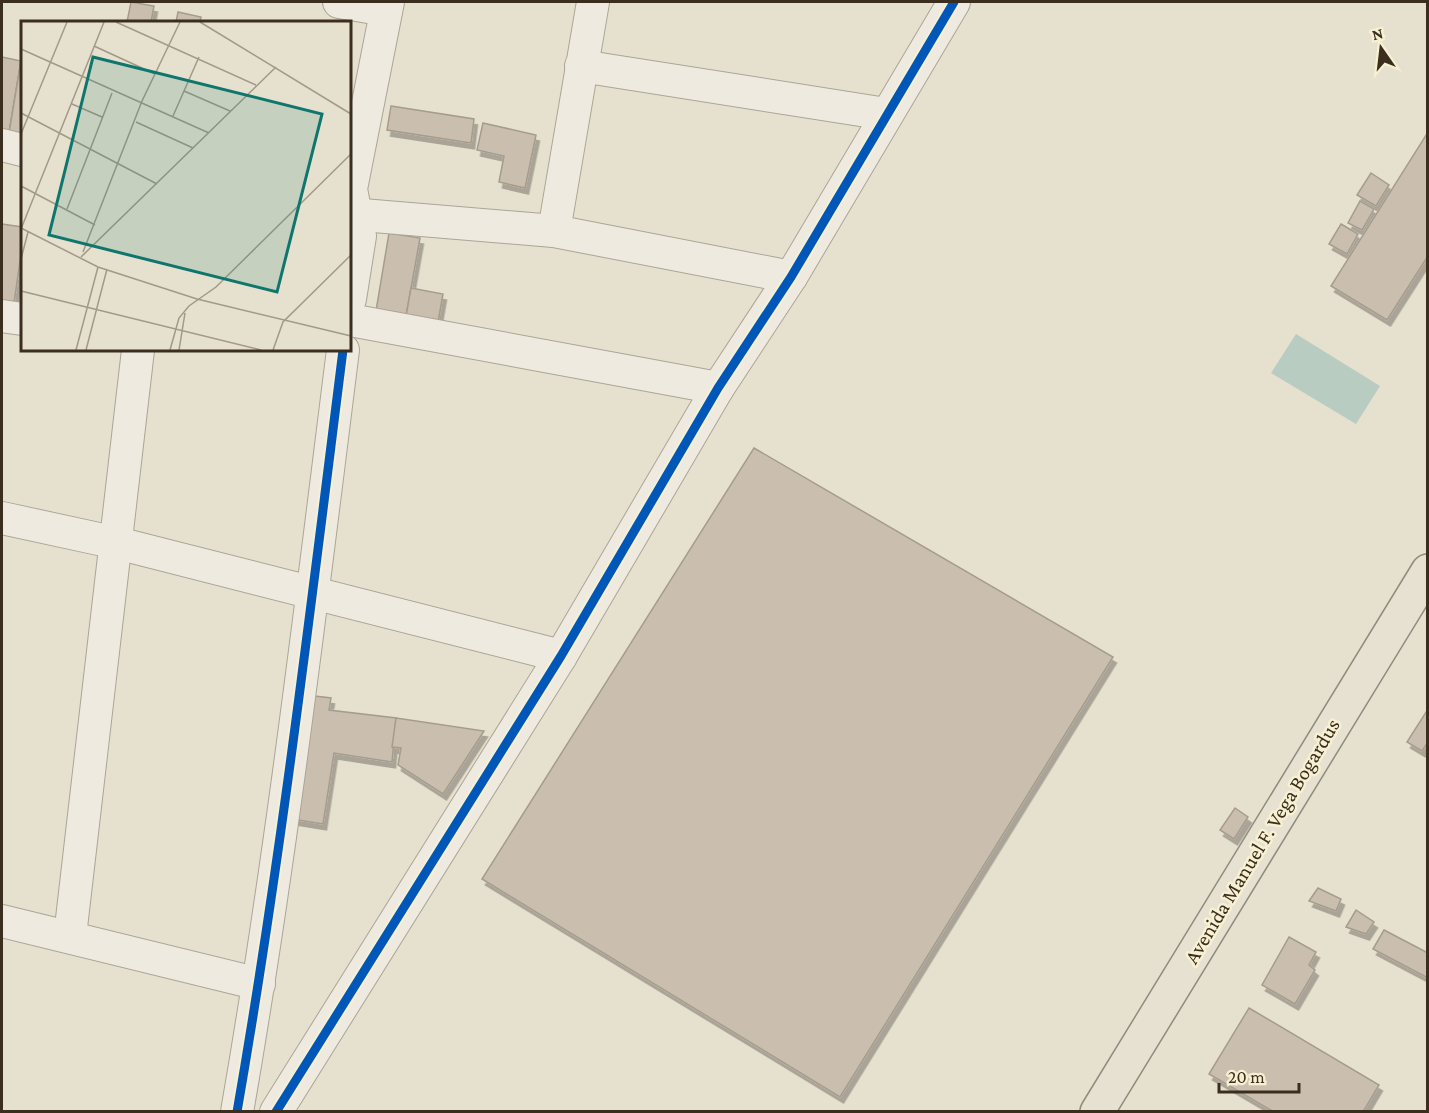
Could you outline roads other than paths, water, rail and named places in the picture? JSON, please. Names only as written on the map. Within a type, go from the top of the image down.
[{"type":"main road","name":"Avenida Manuel F. Vega Bogardus","points":[[1097,1112],[1428,571]]},
{"type":"street","points":[[339,2],[387,6],[351,189],[352,214],[360,237],[351,293]]},
{"type":"street","points":[[554,231],[593,2]]},
{"type":"street","points":[[276,1112],[561,656],[718,388],[791,276],[954,2]]},
{"type":"street","points":[[581,66],[886,114]]},
{"type":"street","points":[[2,145],[21,150]]},
{"type":"street","points":[[352,214],[554,231],[791,276]]},
{"type":"street","points":[[2,316],[21,320]]},
{"type":"street","points":[[351,320],[718,388]]},
{"type":"street","points":[[70,936],[138,351]]},
{"type":"street","points":[[237,1112],[259,984],[313,593],[343,351]]},
{"type":"street","points":[[2,518],[117,543],[561,656]]},
{"type":"street","points":[[2,921],[259,984]]}]
